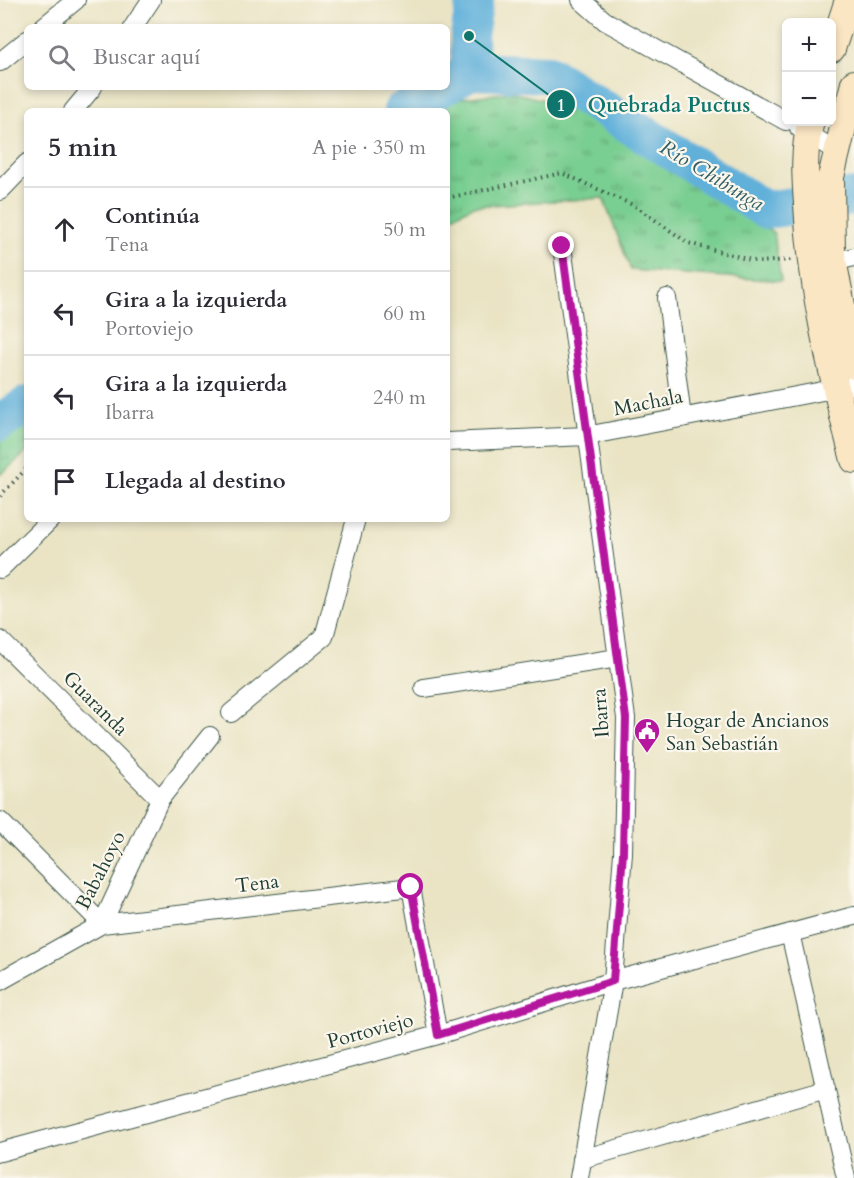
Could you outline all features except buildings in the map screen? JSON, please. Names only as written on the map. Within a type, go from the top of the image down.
[{"type":"main road","points":[[841,36],[848,0]]},
{"type":"main road","points":[[854,83],[831,177],[832,258],[854,460]]},
{"type":"main road","points":[[798,126],[805,170],[832,258],[854,366]]},
{"type":"street","points":[[47,24],[76,0]]},
{"type":"street","points":[[135,24],[152,0]]},
{"type":"street","points":[[580,0],[605,21],[782,115]]},
{"type":"street","points":[[0,62],[24,42]]},
{"type":"street","points":[[76,108],[90,90]]},
{"type":"street","points":[[801,126],[836,151]]},
{"type":"street","points":[[0,191],[24,166]]},
{"type":"street","name":"Ibarra","points":[[562,246],[626,718],[623,853],[613,981],[579,1178]]},
{"type":"street","points":[[667,297],[682,418]]},
{"type":"street","name":"Machala","points":[[450,442],[586,436],[845,387]]},
{"type":"street","points":[[0,569],[48,522]]},
{"type":"street","points":[[231,713],[324,637],[355,522]]},
{"type":"street","name":"Guaranda","points":[[0,640],[160,799]]},
{"type":"street","points":[[424,688],[618,658]]},
{"type":"street","name":"Babahoyo","points":[[0,981],[102,924],[160,799],[210,736]]},
{"type":"street","points":[[0,821],[102,924]]},
{"type":"street","name":"Tena","points":[[102,924],[411,887],[438,1035]]},
{"type":"street","name":"Portoviejo","points":[[0,1152],[438,1035],[613,981],[854,916]]},
{"type":"street","points":[[790,933],[846,1178]]},
{"type":"street","points":[[582,1159],[826,1089]]},
{"type":"path","points":[[450,197],[562,173],[635,206],[688,243],[758,262],[832,258]]},
{"type":"path","points":[[0,496],[24,471]]},
{"type":"green space","points":[[511,92],[590,111],[686,169],[774,234],[781,281],[631,270],[603,198],[473,206],[450,218],[450,108],[440,108],[456,99]]},
{"type":"green space","points":[[24,421],[24,455],[0,475],[0,437]]},
{"type":"waterway","points":[[470,71],[469,36],[475,0]]},
{"type":"waterway","name":"Río Chibunga","points":[[450,83],[470,71],[548,74],[766,210],[854,197]]},
{"type":"waterway","name":"Río Chibunga","points":[[407,108],[438,90]]},
{"type":"waterway","name":"Río Chibunga","points":[[0,422],[24,407]]},
{"type":"place","name":"Quebrada Puctus","points":[[469,36]]},
{"type":"place","name":"Hogar de Ancianos San Sebastián","points":[[647,754]]},
{"type":"route","points":[[411,887],[438,1035],[613,981],[623,853],[626,718],[562,246]]}]
